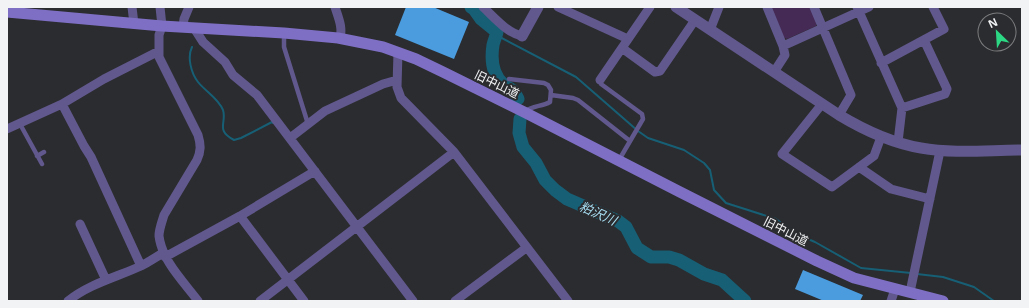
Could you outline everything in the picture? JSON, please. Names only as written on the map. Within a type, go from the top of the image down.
[{"type":"main road","name":"旧中山道","points":[[7,12],[41,11],[134,24],[340,38],[398,52],[416,59],[524,112],[817,261],[854,278],[942,301]]},
{"type":"street","points":[[132,7],[134,24]]},
{"type":"street","points":[[160,7],[162,26],[159,35],[159,57],[198,135],[201,144],[200,152],[196,160],[164,215],[159,235],[164,255],[198,301]]},
{"type":"street","points":[[189,7],[184,19],[189,28],[224,62],[233,75],[257,95],[413,301]]},
{"type":"street","points":[[335,7],[342,33],[340,38]]},
{"type":"street","points":[[487,9],[510,31],[516,35],[522,36],[538,7]]},
{"type":"street","points":[[558,7],[628,39]]},
{"type":"street","points":[[600,80],[650,7]]},
{"type":"street","points":[[676,7],[859,127],[898,142],[920,148],[940,151],[1022,150]]},
{"type":"street","points":[[710,30],[718,7]]},
{"type":"street","points":[[767,7],[783,46],[785,55],[774,72]]},
{"type":"street","points":[[814,7],[851,95],[839,115]]},
{"type":"street","points":[[783,46],[823,28],[858,9],[869,7]]},
{"type":"street","points":[[881,63],[944,29],[933,7]]},
{"type":"street","points":[[858,9],[902,108],[898,142]]},
{"type":"street","points":[[622,48],[655,72],[660,71],[695,20]]},
{"type":"street","points":[[902,108],[945,94],[947,89],[924,40]]},
{"type":"street","points":[[7,129],[62,104],[104,79],[158,51]]},
{"type":"street","points":[[398,52],[397,88],[401,98],[454,152],[568,301]]},
{"type":"street","points":[[290,138],[325,111],[383,84],[397,80]]},
{"type":"street","points":[[62,104],[84,146],[92,157],[141,266]]},
{"type":"street","points":[[822,104],[782,154],[832,187],[874,156],[881,136]]},
{"type":"street","points":[[910,292],[940,151]]},
{"type":"street","points":[[260,301],[454,152]]},
{"type":"street","points":[[859,167],[891,189],[930,200]]},
{"type":"street","points":[[68,301],[73,296],[164,255],[240,216],[315,171]]},
{"type":"street","points":[[240,216],[304,301]]},
{"type":"street","points":[[80,224],[106,280]]},
{"type":"street","points":[[455,301],[526,248]]},
{"type":"street","points":[[891,301],[895,289]]},
{"type":"lane","points":[[284,33],[284,47],[308,124]]},
{"type":"lane","points":[[510,79],[544,83],[548,85],[551,90],[550,102],[545,105],[530,107],[524,112]]},
{"type":"lane","points":[[600,80],[601,84],[642,114],[643,119],[638,125],[619,160]]},
{"type":"lane","points":[[551,95],[578,100],[630,140]]},
{"type":"lane","points":[[20,124],[42,164]]},
{"type":"lane","points":[[37,156],[44,152]]},
{"type":"shaded area","points":[[770,7],[810,7],[817,22],[816,26],[787,39],[783,37]]},
{"type":"building","points":[[406,7],[433,7],[469,22],[454,59],[395,35]]},
{"type":"building","points":[[803,270],[863,295],[860,301],[824,301],[795,289]]},
{"type":"waterway","name":"粕沢川","points":[[471,7],[481,19],[497,32],[492,50],[494,71],[499,80],[513,91],[518,99]]},
{"type":"waterway","points":[[496,35],[576,77],[648,138],[684,150],[704,163],[710,170],[714,190],[726,203],[776,219],[796,234],[815,242],[861,268],[911,273]]},
{"type":"waterway","points":[[192,47],[190,65],[193,74],[198,82],[221,106],[224,115],[223,130],[228,136],[234,140],[241,138],[272,122],[273,123]]},
{"type":"waterway","name":"粕沢川","points":[[520,119],[519,133],[523,147],[536,163],[545,180],[555,190],[567,199],[618,221],[626,227],[637,248],[651,257],[669,257],[679,260],[704,274],[722,280],[745,301]]},
{"type":"waterway","points":[[917,274],[943,277],[974,287],[994,301]]}]
